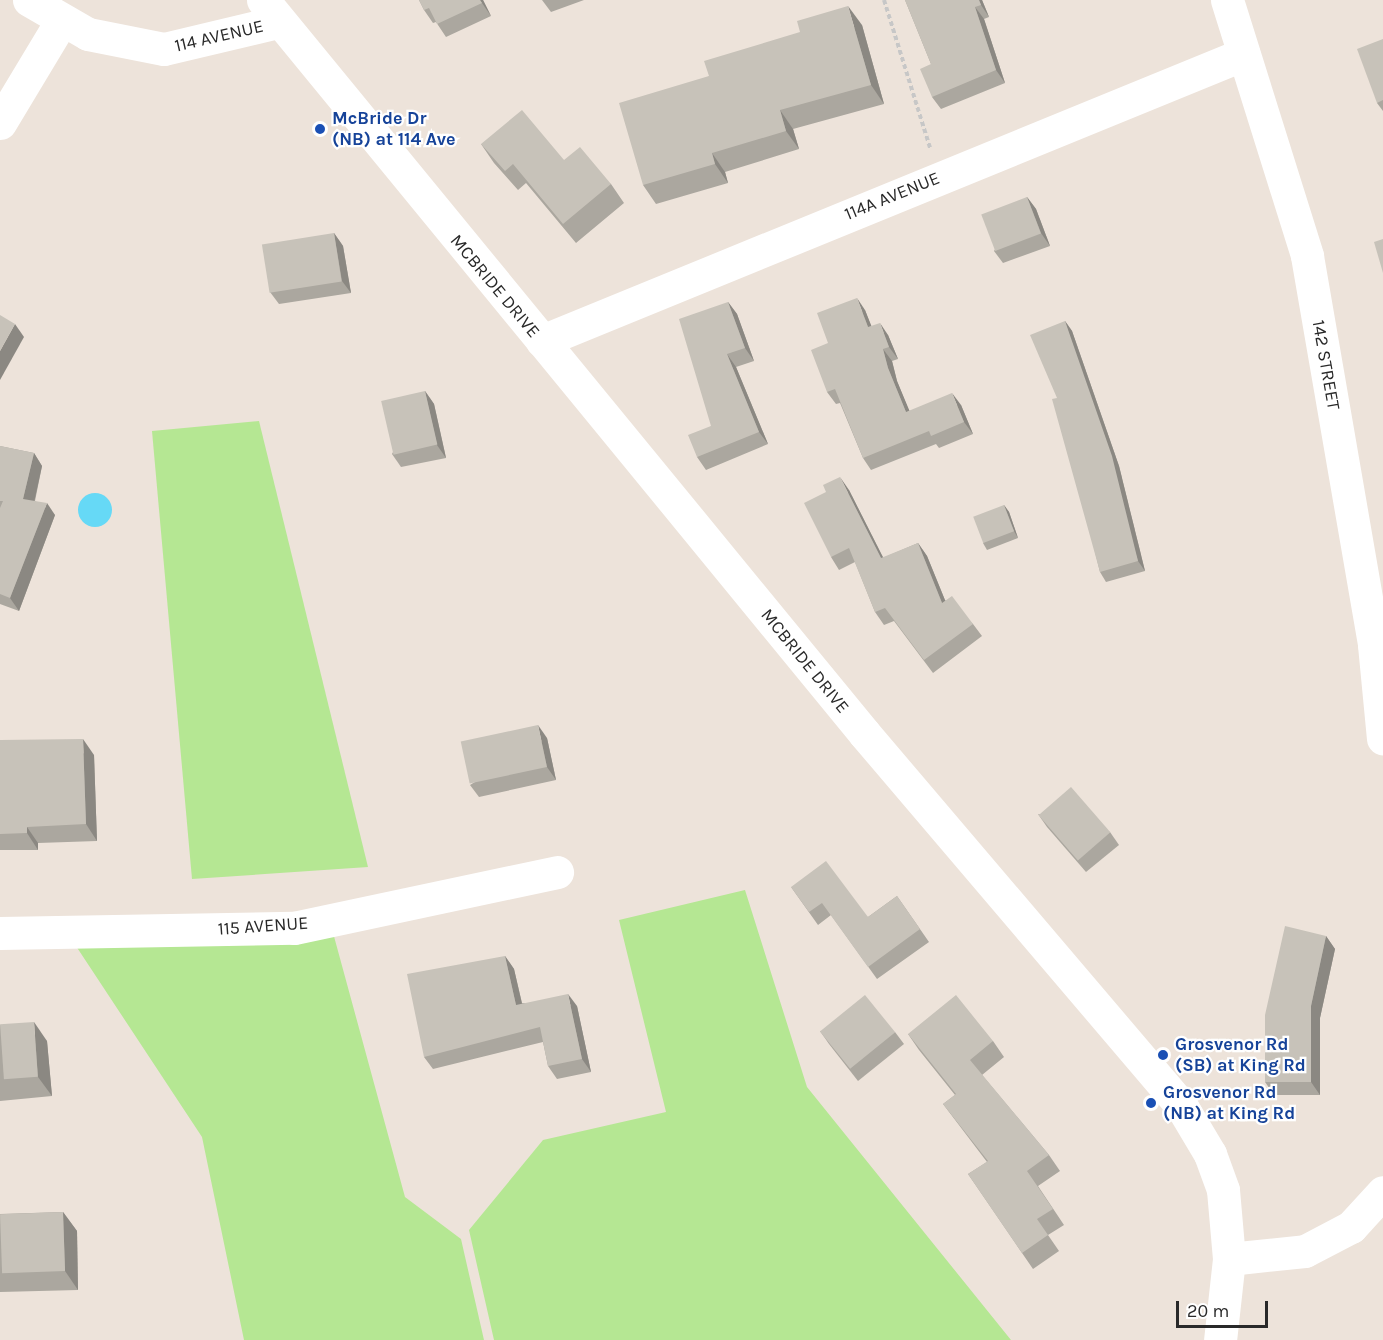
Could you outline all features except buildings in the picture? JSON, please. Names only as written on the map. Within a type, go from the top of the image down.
[{"type":"street","name":"114 AVENUE","points":[[29,0],[60,23],[88,34],[164,49],[270,11]]},
{"type":"street","name":"142 STREET","points":[[1227,0],[1308,256],[1374,645],[1383,739]]},
{"type":"street","name":"MCBRIDE DRIVE","points":[[270,11],[542,341],[1182,1107],[1216,1168],[1230,1259],[1220,1340]]},
{"type":"street","points":[[0,123],[60,23]]},
{"type":"street","name":"114A AVENUE","points":[[542,341],[1244,54]]},
{"type":"street","name":"115 AVENUE","points":[[0,933],[294,927],[557,872]]},
{"type":"street","points":[[1230,1259],[1305,1251],[1351,1227],[1383,1192]]},
{"type":"path","points":[[884,0],[931,153]]},
{"type":"green space","points":[[259,421],[368,867],[192,879],[152,431]]},
{"type":"green space","points":[[745,890],[807,1087],[1011,1340],[494,1340],[469,1230],[543,1140],[666,1112],[619,920]]},
{"type":"green space","points":[[332,929],[405,1197],[461,1239],[484,1340],[244,1340],[202,1137],[74,943]]},
{"type":"water","points":[[95,493],[107,498],[112,510],[107,522],[95,527],[83,522],[78,510],[83,498]]},
{"type":"place","name":"McBride Dr (NB) at 114 Ave","points":[[320,129]]},
{"type":"place","name":"Grosvenor Rd (SB) at King Rd","points":[[1163,1055]]},
{"type":"place","name":"Grosvenor Rd (NB) at King Rd","points":[[1151,1103]]}]
